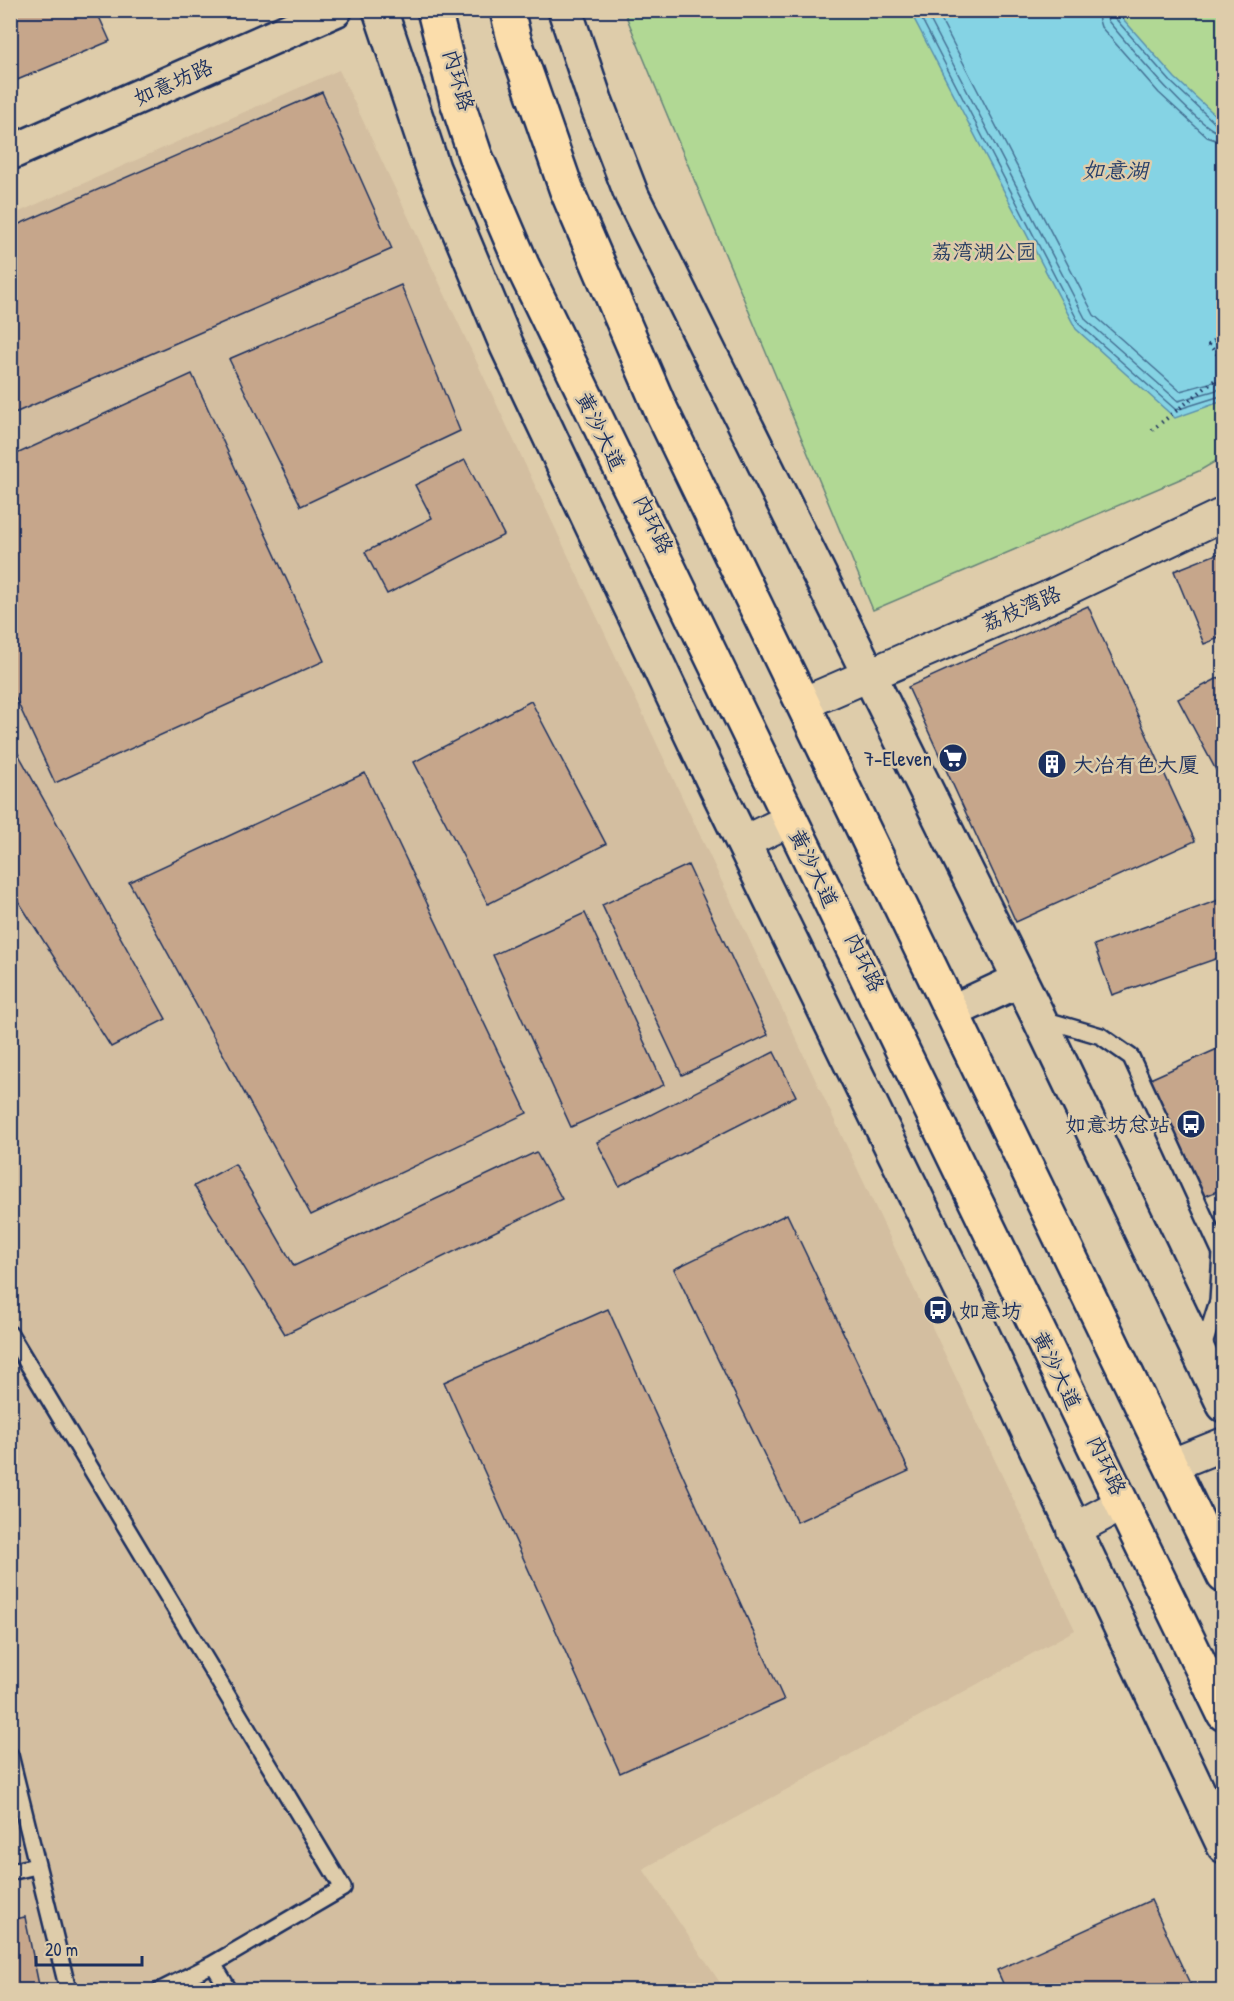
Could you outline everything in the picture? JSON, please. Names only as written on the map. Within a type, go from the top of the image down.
[{"type":"highway","name":"黄沙大道","points":[[434,10],[457,101],[476,155],[522,264],[1224,1714]]},
{"type":"highway","name":"内环路","points":[[440,10],[466,105],[488,171],[528,262],[1224,1708]]},
{"type":"highway","points":[[507,10],[514,39],[567,191],[661,410],[1224,1576]]},
{"type":"highway","points":[[513,10],[552,141],[628,317],[816,698],[964,1006],[1033,1159],[1224,1541]]},
{"type":"main road","name":"如意坊路","points":[[10,153],[335,10]]},
{"type":"main road","points":[[380,10],[433,168],[507,346],[972,1312],[1224,1846]]},
{"type":"main road","points":[[565,10],[595,100],[632,196],[1039,1018],[1224,1405]]},
{"type":"main road","points":[[964,1006],[1020,980]]},
{"type":"street","name":"荔枝湾路","points":[[816,698],[868,673],[1047,598],[1224,514]]},
{"type":"street","points":[[744,842],[790,820]]},
{"type":"street","points":[[1184,1460],[1224,1444]]},
{"type":"street","points":[[1073,1530],[1122,1503]]},
{"type":"lane","points":[[1039,1018],[1101,1036],[1131,1057],[1221,1253],[1218,1301],[1201,1357]]},
{"type":"lane","points":[[10,1334],[343,1888],[213,1964],[161,1990]]},
{"type":"lane","points":[[10,1755],[68,1990]]},
{"type":"lane","points":[[10,1872],[36,1866]]},
{"type":"lane","points":[[213,1964],[229,1990]]},
{"type":"path","points":[[1224,333],[1209,345],[1224,361]]},
{"type":"path","points":[[1152,430],[1224,373]]},
{"type":"shaded area","points":[[339,70],[1075,1630],[643,1869],[725,1990],[11,1990],[10,216]]},
{"type":"green space","name":"荔湾湖公园","points":[[624,11],[1223,11],[1223,457],[1199,471],[873,610]]},
{"type":"water","name":"如意湖","points":[[910,11],[1116,11],[1175,78],[1223,122],[1223,401],[1175,418],[1076,329]]},
{"type":"building","points":[[10,10],[96,10],[110,41],[10,83]]},
{"type":"building","points":[[322,92],[392,249],[10,415],[10,228]]},
{"type":"building","points":[[401,285],[460,431],[301,506],[229,359]]},
{"type":"building","points":[[192,374],[324,661],[55,783],[10,686],[10,457]]},
{"type":"building","points":[[465,460],[504,535],[387,594],[365,552],[432,518],[415,485]]},
{"type":"building","points":[[1224,551],[1224,636],[1204,644],[1174,571]]},
{"type":"building","name":"大冶有色大厦","points":[[1088,606],[1195,841],[1016,922],[908,687]]},
{"type":"building","points":[[1224,675],[1224,769],[1217,772],[1178,699]]},
{"type":"building","points":[[531,701],[606,844],[488,904],[414,762]]},
{"type":"building","points":[[10,739],[166,1019],[111,1047],[10,888]]},
{"type":"building","points":[[365,773],[527,1113],[311,1215],[129,882]]},
{"type":"building","points":[[688,865],[768,1035],[682,1075],[602,905]]},
{"type":"building","points":[[1224,898],[1224,956],[1112,995],[1094,945]]},
{"type":"building","points":[[585,913],[664,1085],[571,1127],[493,955]]},
{"type":"building","points":[[1224,1046],[1224,1188],[1201,1198],[1148,1080]]},
{"type":"building","points":[[774,1052],[796,1096],[619,1186],[597,1142]]},
{"type":"building","points":[[536,1152],[562,1199],[285,1334],[194,1186],[235,1164],[294,1266]]},
{"type":"building","points":[[787,1214],[909,1471],[797,1522],[674,1269]]},
{"type":"building","points":[[608,1309],[784,1700],[620,1773],[444,1382]]},
{"type":"building","points":[[1151,1900],[1193,1990],[1006,1990],[997,1970]]},
{"type":"building","points":[[25,1917],[40,1990],[10,1990],[10,1920]]},
{"type":"place","name":"7-Eleven","points":[[953,758]]},
{"type":"place","name":"大冶有色大厦","points":[[1052,764]]},
{"type":"place","name":"如意坊总站","points":[[1191,1124]]},
{"type":"place","name":"如意坊","points":[[938,1310]]}]
